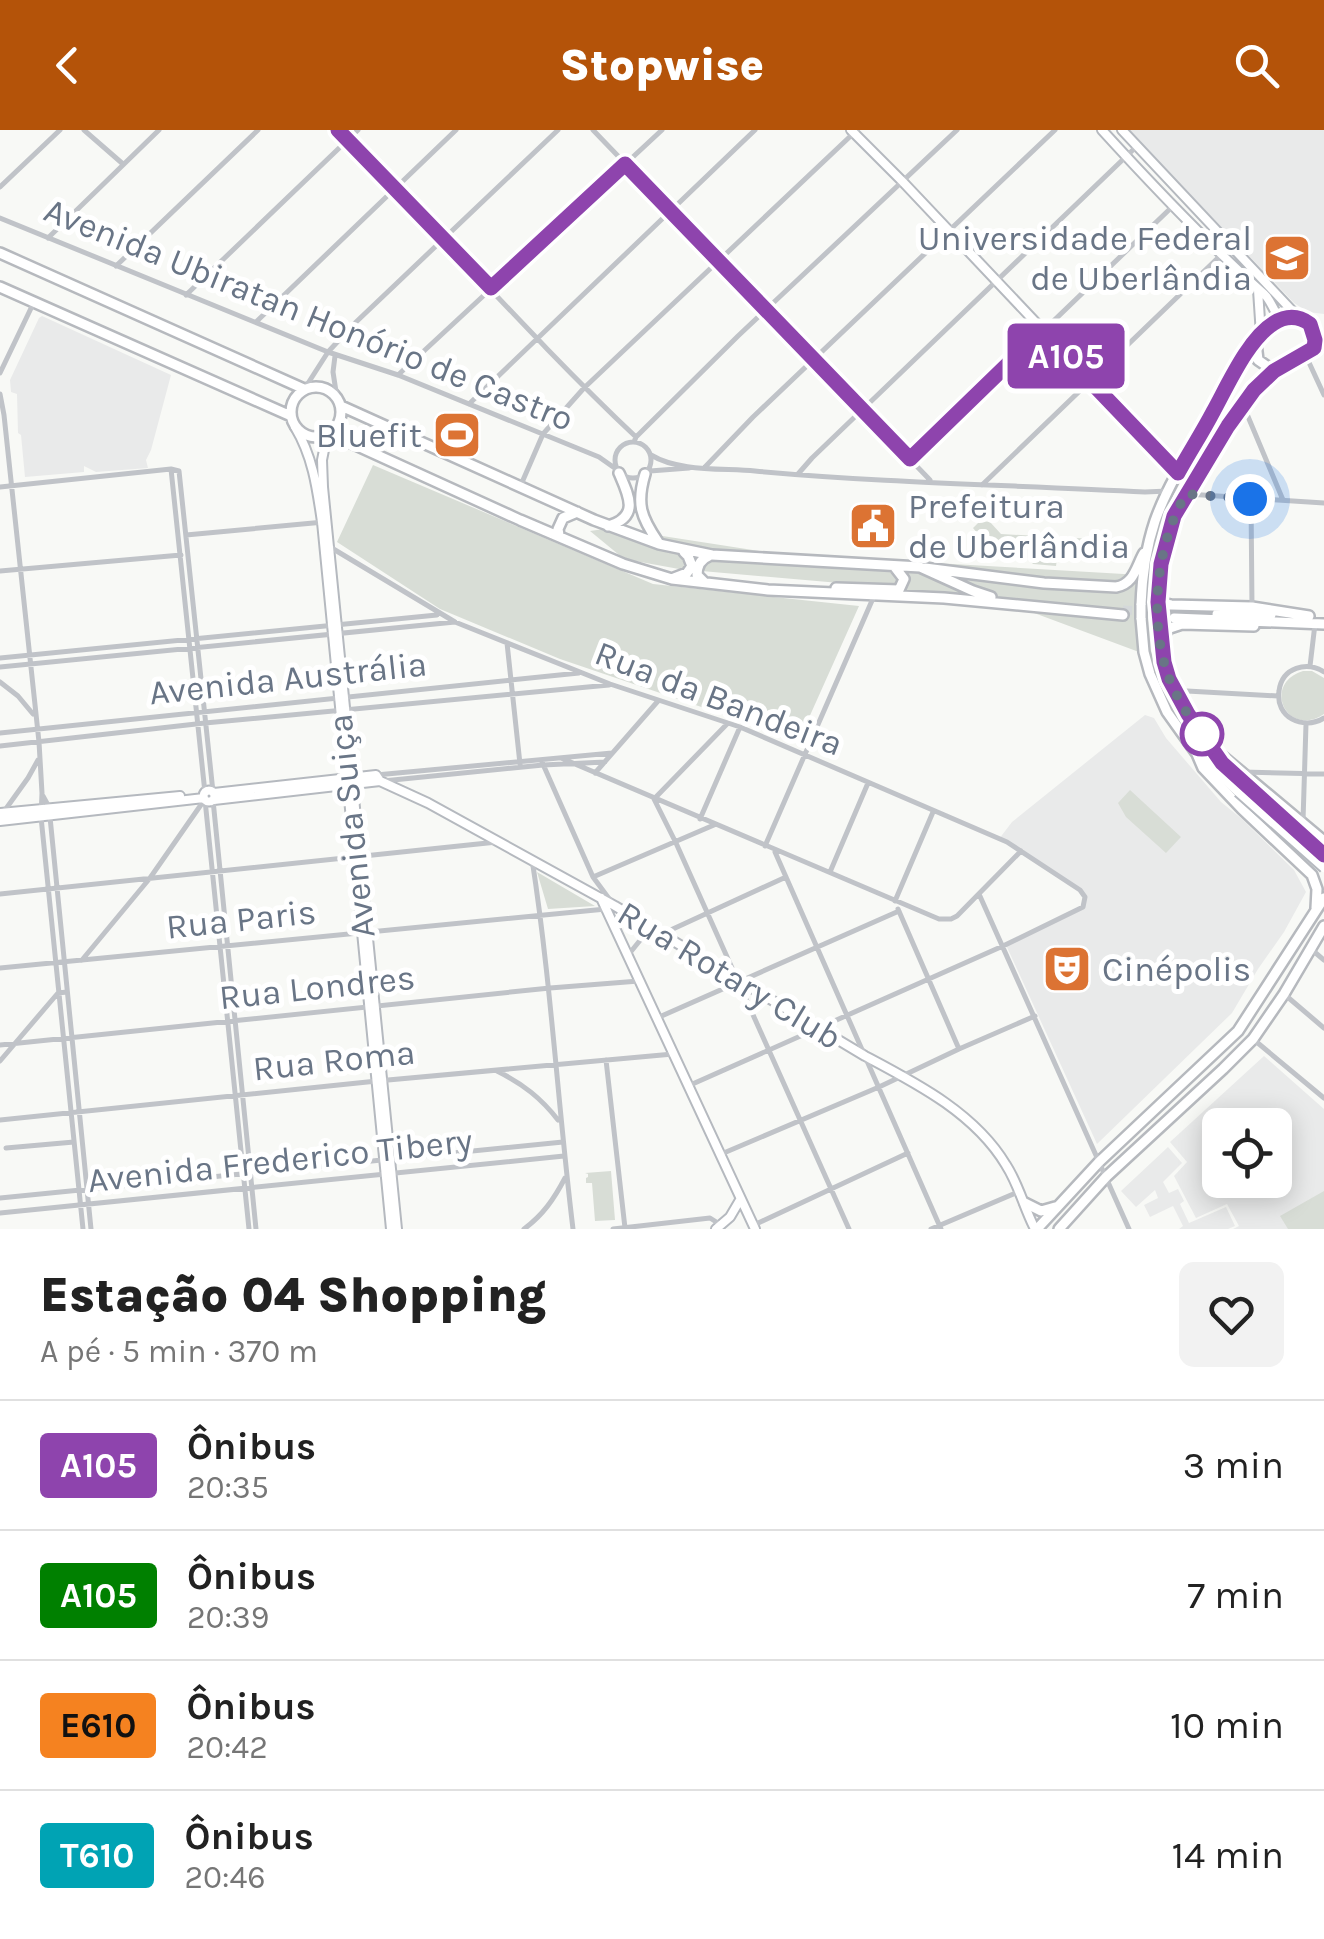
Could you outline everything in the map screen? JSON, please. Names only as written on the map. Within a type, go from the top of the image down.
[{"type":"main road","points":[[1102,130],[1268,298],[1281,319]]},
{"type":"main road","points":[[1122,130],[1298,317],[1310,324],[1315,340],[1314,348],[1274,371],[1242,404],[1174,516],[1161,564],[1158,623],[1169,679],[1209,745],[1242,788],[1324,868]]},
{"type":"main road","points":[[854,131],[1186,480],[1188,492]]},
{"type":"main road","points":[[0,253],[305,389],[328,389],[339,402],[608,526],[680,550],[920,567],[1044,583],[1116,587],[1131,580],[1148,546]]},
{"type":"main road","points":[[0,287],[291,416]]},
{"type":"main road","points":[[1258,290],[1255,350],[1258,360],[1274,371]]},
{"type":"main road","points":[[1298,317],[1281,319],[1258,338],[1168,491],[1148,546],[1141,620],[1150,674],[1167,712],[1203,768],[1308,869],[1316,882],[1316,912]]},
{"type":"main road","points":[[1310,324],[1324,320]]},
{"type":"main road","points":[[305,389],[292,403],[291,416],[306,435],[328,434],[624,564],[672,579],[768,590],[909,596],[1123,613],[992,597],[972,592],[920,567]]},
{"type":"main road","points":[[328,434],[339,422],[339,402]]},
{"type":"main road","name":"Avenida Suiça","points":[[296,426],[314,472],[327,546],[394,1229]]},
{"type":"main road","name":"Avenida Suiça","points":[[324,522],[322,460],[328,434]]},
{"type":"main road","points":[[608,526],[624,519],[628,512],[629,498],[618,471]]},
{"type":"main road","points":[[646,473],[639,504],[659,544]]},
{"type":"main road","points":[[559,535],[563,518],[577,512]]},
{"type":"main road","points":[[672,579],[687,574],[692,566],[680,550]]},
{"type":"main road","points":[[704,583],[698,570],[702,561],[712,555]]},
{"type":"main road","points":[[819,592],[836,588],[899,590],[904,579],[894,566]]},
{"type":"main road","points":[[909,596],[976,606],[1141,620]]},
{"type":"main road","points":[[1158,604],[1252,607],[1314,622]]},
{"type":"main road","points":[[1174,615],[1314,622]]},
{"type":"main road","points":[[1160,636],[1182,624],[1229,627],[1314,622],[1324,615]]},
{"type":"main road","points":[[1209,745],[1324,841]]},
{"type":"main road","points":[[1196,754],[1324,855]]},
{"type":"main road","points":[[1,816],[378,778]]},
{"type":"main road","name":"Rua Rotary Club","points":[[378,778],[600,898]]},
{"type":"main road","points":[[1291,854],[1302,852],[1306,846],[1306,827]]},
{"type":"main road","points":[[600,898],[610,907],[627,956],[752,1228]]},
{"type":"main road","points":[[1036,1229],[1099,1162],[1238,1031],[1324,898]]},
{"type":"main road","name":"Rua Rotary Club","points":[[610,907],[902,1076],[963,1116],[1005,1162],[1036,1229]]},
{"type":"main road","points":[[1059,1229],[1106,1178],[1252,1039],[1324,926]]},
{"type":"main road","points":[[719,1227],[740,1200]]},
{"type":"main road","points":[[1025,1203],[1041,1211],[1058,1206]]},
{"type":"main road","points":[[730,1217],[748,1214]]},
{"type":"street","points":[[0,187],[60,130]]},
{"type":"street","name":"Avenida Ubiratan Honório de Castro","points":[[84,130],[123,164]]},
{"type":"street","points":[[48,238],[159,130]]},
{"type":"street","points":[[116,266],[258,130]]},
{"type":"street","points":[[338,130],[584,388],[635,439],[644,446],[651,465],[640,477],[629,478],[614,464],[616,452],[635,439],[957,130]]},
{"type":"street","points":[[186,295],[358,130]]},
{"type":"street","points":[[256,322],[456,130]]},
{"type":"street","points":[[305,389],[337,343],[558,130]]},
{"type":"street","points":[[594,130],[932,482]]},
{"type":"street","points":[[398,375],[662,130]]},
{"type":"street","points":[[469,404],[755,130]]},
{"type":"street","points":[[706,467],[1055,130]]},
{"type":"street","points":[[520,487],[543,434],[584,388],[854,131]]},
{"type":"street","points":[[798,475],[1137,146]]},
{"type":"street","points":[[910,459],[1173,206]]},
{"type":"street","name":"Avenida Ubiratan Honório de Castro","points":[[0,218],[543,434],[599,457],[618,471]]},
{"type":"street","points":[[982,485],[1222,255]]},
{"type":"street","points":[[0,374],[34,302]]},
{"type":"street","points":[[1314,348],[1324,396]]},
{"type":"street","points":[[332,353],[339,402]]},
{"type":"street","points":[[0,394],[60,962],[67,992],[83,1190],[91,1229]]},
{"type":"street","points":[[1242,404],[1283,500]]},
{"type":"street","name":"Avenida Ubiratan Honório de Castro","points":[[599,457],[616,452]]},
{"type":"street","points":[[650,455],[696,467]]},
{"type":"street","points":[[646,473],[706,467],[982,485],[1168,491]]},
{"type":"street","points":[[171,469],[185,555],[252,1229]]},
{"type":"street","points":[[0,487],[179,471],[182,535]]},
{"type":"street","points":[[1188,492],[1324,503]]},
{"type":"street","points":[[1250,499],[1252,607]]},
{"type":"street","points":[[182,535],[324,522]]},
{"type":"street","name":"Rua da Bandeira","points":[[327,546],[455,622],[658,702],[740,727],[1021,850],[1085,897],[1084,907],[1003,946]]},
{"type":"street","points":[[0,570],[185,555]]},
{"type":"street","points":[[765,846],[874,596]]},
{"type":"street","points":[[0,666],[289,638],[440,614]]},
{"type":"street","points":[[0,658],[288,630],[455,622]]},
{"type":"street","points":[[1310,666],[1314,622]]},
{"type":"street","points":[[288,630],[289,638]]},
{"type":"street","points":[[507,643],[520,764]]},
{"type":"street","points":[[1324,672],[1310,666],[1292,670],[1283,678],[1278,696],[1288,717],[1306,724],[1324,718]]},
{"type":"street","name":"Avenida Austrália","points":[[0,732],[582,673]]},
{"type":"street","points":[[0,682],[35,716]]},
{"type":"street","name":"Avenida Austrália","points":[[0,746],[610,684]]},
{"type":"street","points":[[1180,702],[1187,691],[1278,696]]},
{"type":"street","points":[[596,773],[658,702]]},
{"type":"street","points":[[238,708],[241,720]]},
{"type":"street","points":[[654,800],[728,723]]},
{"type":"street","points":[[1306,724],[1306,827]]},
{"type":"street","points":[[700,819],[740,727]]},
{"type":"street","points":[[378,778],[612,753]]},
{"type":"street","points":[[1,816],[39,757]]},
{"type":"street","points":[[561,758],[944,921],[956,916],[1021,850]]},
{"type":"street","points":[[542,762],[605,762]]},
{"type":"street","points":[[542,762],[600,898]]},
{"type":"street","points":[[1240,772],[1324,774]]},
{"type":"street","points":[[830,872],[868,782]]},
{"type":"street","points":[[82,960],[150,878],[208,796]]},
{"type":"street","points":[[654,800],[849,1229]]},
{"type":"street","points":[[933,811],[895,901],[959,1048]]},
{"type":"street","points":[[593,877],[715,825]]},
{"type":"street","points":[[0,894],[500,842]]},
{"type":"street","points":[[774,850],[940,1227]]},
{"type":"street","points":[[532,859],[550,988],[573,1229]]},
{"type":"street","points":[[593,877],[610,907]]},
{"type":"street","points":[[660,934],[786,877]]},
{"type":"street","points":[[979,892],[1129,1229]]},
{"type":"street","name":"Rua Paris","points":[[0,968],[610,907]]},
{"type":"street","points":[[657,1018],[899,911]]},
{"type":"street","points":[[627,956],[650,928]]},
{"type":"street","points":[[688,1086],[1003,946]]},
{"type":"street","points":[[1310,949],[1324,960]]},
{"type":"street","points":[[60,962],[58,993],[68,1038]]},
{"type":"street","name":"Rua Londres","points":[[0,1046],[639,981]]},
{"type":"street","points":[[0,1060],[58,993],[67,992]]},
{"type":"street","points":[[1284,994],[1324,1028]]},
{"type":"street","points":[[719,1155],[1035,1016]]},
{"type":"street","points":[[1252,1039],[1324,1098]]},
{"type":"street","name":"Rua Roma","points":[[0,1120],[673,1054]]},
{"type":"street","points":[[606,1060],[625,1228]]},
{"type":"street","points":[[495,1070],[529,1089],[560,1122]]},
{"type":"street","points":[[6,1148],[78,1141]]},
{"type":"street","name":"Avenida Frederico Tibery","points":[[0,1198],[563,1142]]},
{"type":"street","points":[[752,1228],[908,1153]]},
{"type":"street","name":"Avenida Frederico Tibery","points":[[0,1214],[564,1156]]},
{"type":"street","points":[[524,1229],[552,1202],[566,1176]]},
{"type":"street","points":[[931,1229],[1020,1190]]},
{"type":"street","points":[[83,1229],[85,1206]]},
{"type":"street","points":[[613,1229],[710,1218],[719,1227]]},
{"type":"shaded area","name":"Universidade Federal de Uberlândia","points":[[1129,130],[1324,130],[1324,314],[1308,312],[1294,303]]},
{"type":"shaded area","points":[[42,316],[171,375],[146,460],[148,468],[96,472],[84,466],[84,472],[25,477],[17,394],[11,392],[10,380]]},
{"type":"shaded area","points":[[373,465],[653,584],[859,606],[799,740],[560,659],[440,609],[337,542]]},
{"type":"shaded area","points":[[980,521],[990,522],[1001,534],[1113,540],[1112,559],[1058,552],[1056,566],[1033,564],[1024,549],[999,547],[983,562],[972,550],[978,534],[973,528]]},
{"type":"shaded area","points":[[611,528],[779,554],[1141,575],[1139,652],[991,597],[679,569],[624,559],[590,531]]},
{"type":"shaded area","points":[[1303,671],[1324,678],[1324,714],[1311,720],[1290,715],[1281,697],[1290,678]]},
{"type":"shaded area","points":[[1145,715],[1154,718],[1166,738],[1221,802],[1294,870],[1306,892],[1232,1013],[1097,1144],[1006,945],[1086,902],[1080,890],[999,839],[1012,822]]},
{"type":"shaded area","points":[[1130,790],[1181,837],[1166,853],[1126,817],[1118,803]]},
{"type":"shaded area","points":[[537,872],[595,906],[548,909]]},
{"type":"shaded area","points":[[1264,1056],[1324,1109],[1324,1229],[1233,1229],[1239,1226],[1227,1204],[1196,1218],[1174,1176],[1187,1162],[1170,1142],[1202,1113],[1202,1198],[1292,1198],[1292,1108],[1207,1108]]},
{"type":"shaded area","points":[[1168,1147],[1182,1163],[1163,1182],[1169,1193],[1178,1189],[1189,1223],[1226,1207],[1235,1226],[1179,1229],[1183,1226],[1173,1206],[1150,1217],[1144,1205],[1158,1198],[1155,1190],[1136,1207],[1121,1191]]},
{"type":"shaded area","points":[[611,1171],[615,1220],[595,1221],[592,1183],[586,1183],[585,1173]]},
{"type":"shaded area","points":[[1324,1191],[1324,1229],[1288,1229],[1280,1216]]},
{"type":"tunnel","points":[[1123,610],[1175,613]]},
{"type":"bus line","name":"A105","points":[[338,130],[491,288],[625,164],[910,459],[1042,331],[1178,473],[1243,359],[1266,329],[1281,319],[1298,317],[1310,324],[1314,348],[1274,371],[1242,404],[1174,516],[1161,564],[1158,623],[1169,679],[1215,754],[1324,855]]},
{"type":"place","name":"Universidade Federal de Uberlândia","points":[[1287,258]]},
{"type":"place","name":"Bluefit","points":[[457,435]]},
{"type":"place","name":"Prefeitura de Uberlândia","points":[[873,526]]},
{"type":"place","name":"Cinépolis","points":[[1067,969]]},
{"type":"route","points":[[1202,734],[1209,745],[1180,702],[1164,662],[1158,602],[1164,548],[1186,494],[1250,499]]}]
